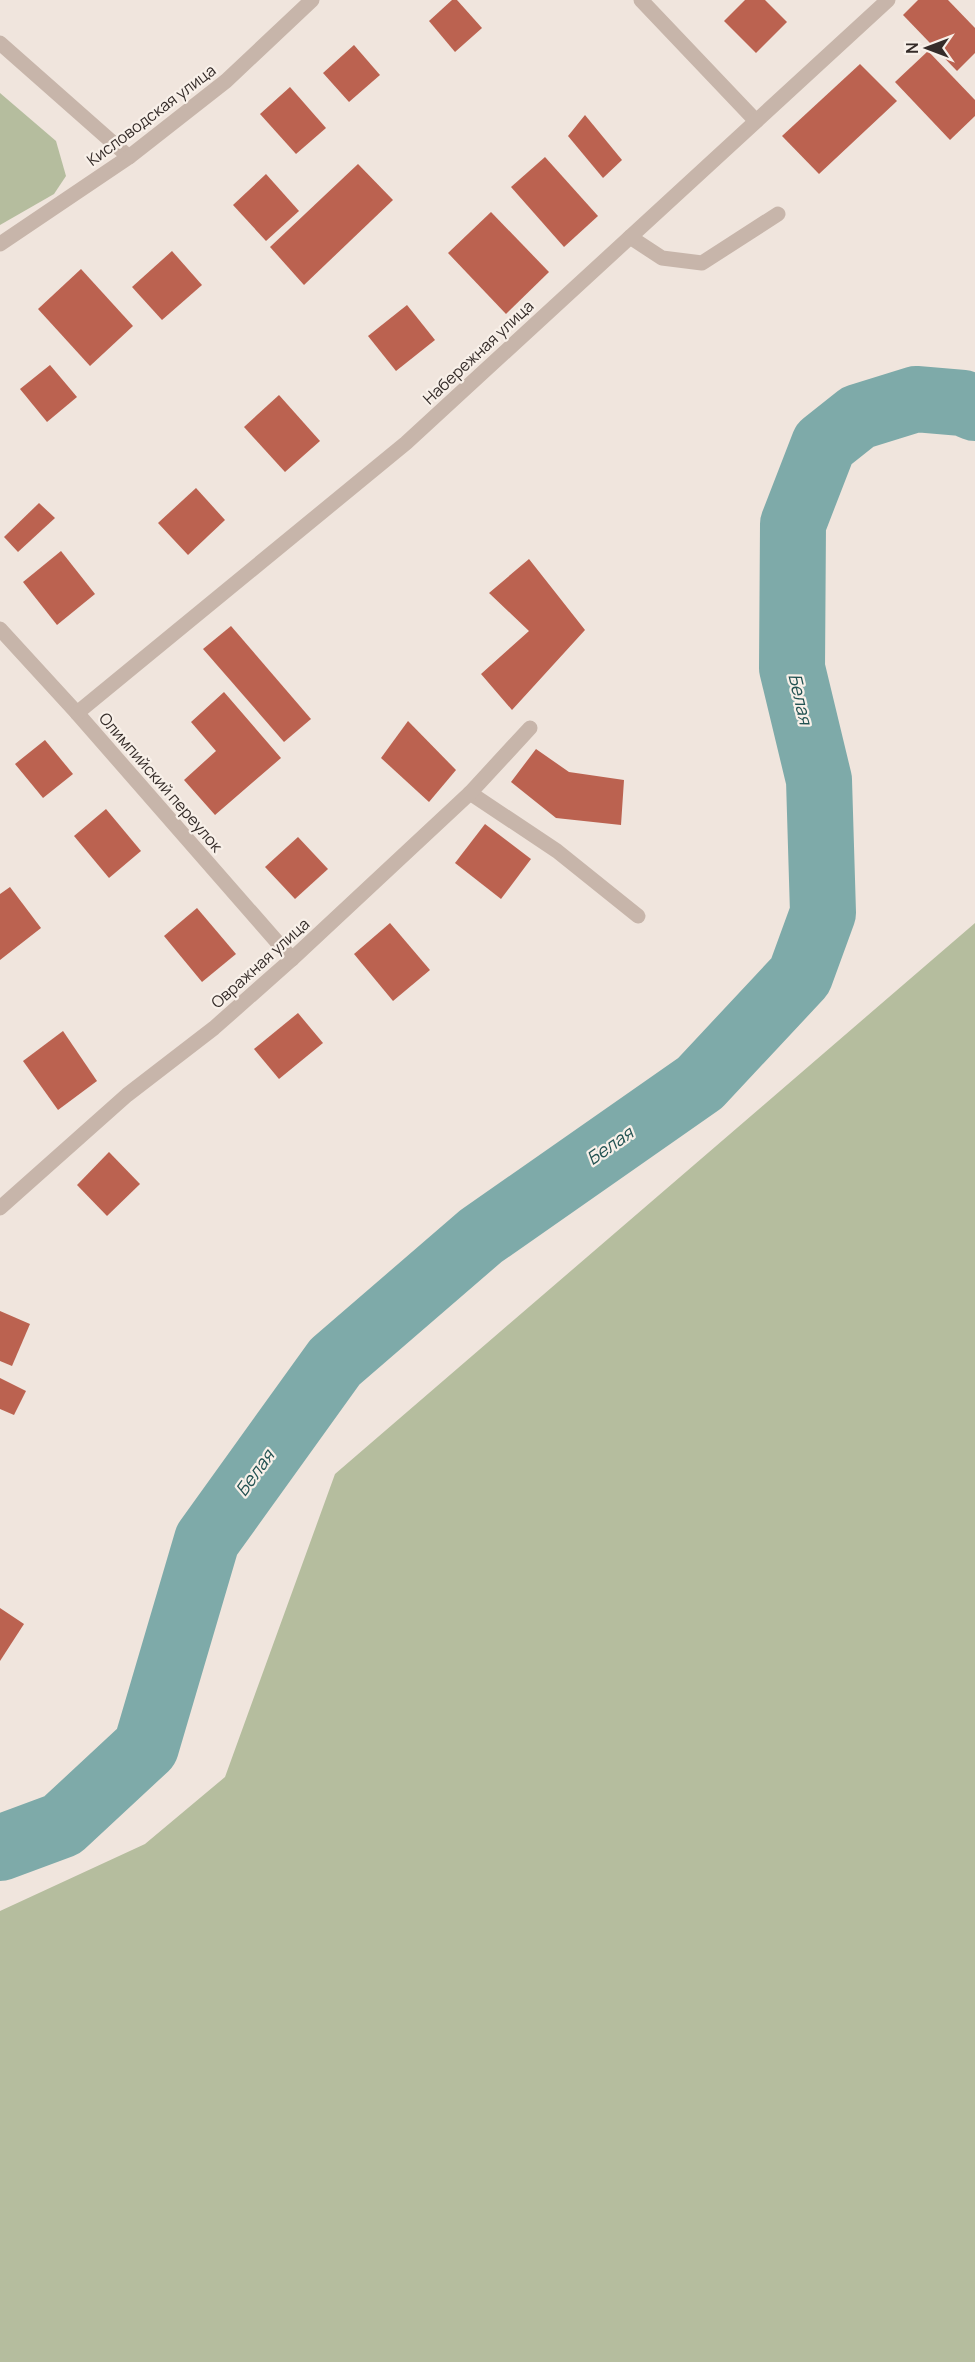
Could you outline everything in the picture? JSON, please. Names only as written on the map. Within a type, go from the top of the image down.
[{"type":"street","name":"Кисловодская улица","points":[[0,244],[129,157],[226,81],[312,0]]},
{"type":"street","points":[[641,0],[756,122]]},
{"type":"street","name":"Набережная улица","points":[[77,713],[406,443],[888,0]]},
{"type":"street","points":[[0,43],[129,157]]},
{"type":"street","points":[[630,237],[662,258],[702,263],[778,214]]},
{"type":"street","name":"Олимпийский переулок","points":[[0,629],[77,713],[292,959]]},
{"type":"street","name":"Овражная улица","points":[[0,1208],[127,1095],[214,1028],[292,959],[470,793],[530,728]]},
{"type":"street","points":[[470,793],[556,851],[638,916]]},
{"type":"green space","points":[[0,93],[56,141],[66,176],[54,194],[0,225]]},
{"type":"green space","points":[[975,923],[975,2362],[0,2362],[0,1911],[145,1844],[225,1777],[335,1474]]},
{"type":"building","points":[[452,0],[457,0],[482,28],[455,52],[429,21]]},
{"type":"building","points":[[745,0],[765,0],[787,22],[756,53],[724,21]]},
{"type":"building","points":[[918,0],[948,0],[975,28],[975,53],[957,71],[903,15]]},
{"type":"building","points":[[354,45],[380,75],[349,102],[323,73]]},
{"type":"building","points":[[928,51],[975,100],[975,116],[950,140],[895,82]]},
{"type":"building","points":[[860,64],[897,101],[819,174],[782,136]]},
{"type":"building","points":[[290,87],[326,128],[296,154],[260,114]]},
{"type":"building","points":[[585,115],[622,160],[603,178],[568,136]]},
{"type":"building","points":[[545,157],[598,216],[564,247],[511,187]]},
{"type":"building","points":[[358,164],[393,200],[304,285],[270,247]]},
{"type":"building","points":[[266,174],[299,211],[266,241],[233,205]]},
{"type":"building","points":[[491,212],[549,272],[506,314],[448,253]]},
{"type":"building","points":[[172,251],[202,285],[162,320],[132,287]]},
{"type":"building","points":[[81,269],[133,326],[90,366],[38,309]]},
{"type":"building","points":[[407,305],[435,340],[396,371],[368,336]]},
{"type":"building","points":[[50,365],[77,397],[47,422],[20,389]]},
{"type":"building","points":[[279,395],[320,441],[285,472],[244,427]]},
{"type":"building","points":[[196,488],[225,520],[188,555],[158,523]]},
{"type":"building","points":[[39,503],[55,518],[18,552],[4,537]]},
{"type":"building","points":[[61,551],[95,594],[57,625],[23,582]]},
{"type":"building","points":[[529,559],[585,630],[512,710],[481,674],[529,631],[489,593]]},
{"type":"building","points":[[231,626],[311,719],[284,742],[203,649]]},
{"type":"building","points":[[224,692],[281,758],[215,815],[184,780],[216,751],[191,722]]},
{"type":"building","points":[[408,721],[456,770],[429,802],[381,758]]},
{"type":"building","points":[[45,740],[73,774],[43,798],[15,764]]},
{"type":"building","points":[[536,749],[569,772],[624,780],[621,825],[556,818],[511,782]]},
{"type":"building","points":[[106,809],[141,851],[109,878],[74,836]]},
{"type":"building","points":[[485,824],[531,859],[501,899],[455,863]]},
{"type":"building","points":[[298,837],[328,869],[295,899],[265,867]]},
{"type":"building","points":[[10,887],[41,928],[0,960],[0,894]]},
{"type":"building","points":[[197,908],[236,954],[202,982],[164,936]]},
{"type":"building","points":[[390,923],[430,970],[393,1001],[354,954]]},
{"type":"building","points":[[298,1013],[323,1043],[279,1079],[254,1049]]},
{"type":"building","points":[[63,1031],[97,1081],[58,1110],[23,1061]]},
{"type":"building","points":[[109,1152],[140,1184],[107,1216],[77,1185]]},
{"type":"building","points":[[0,1311],[30,1324],[12,1366],[0,1361]]},
{"type":"building","points":[[0,1378],[26,1391],[14,1415],[0,1409]]},
{"type":"building","points":[[0,1608],[24,1624],[0,1661]]},
{"type":"waterway","name":"Белая","points":[[0,1848],[62,1825],[146,1747],[207,1540],[335,1362],[481,1236],[700,1083],[800,976],[823,913],[819,780],[792,668],[793,524],[824,444],[858,417],[916,399],[963,403],[975,408]]}]
